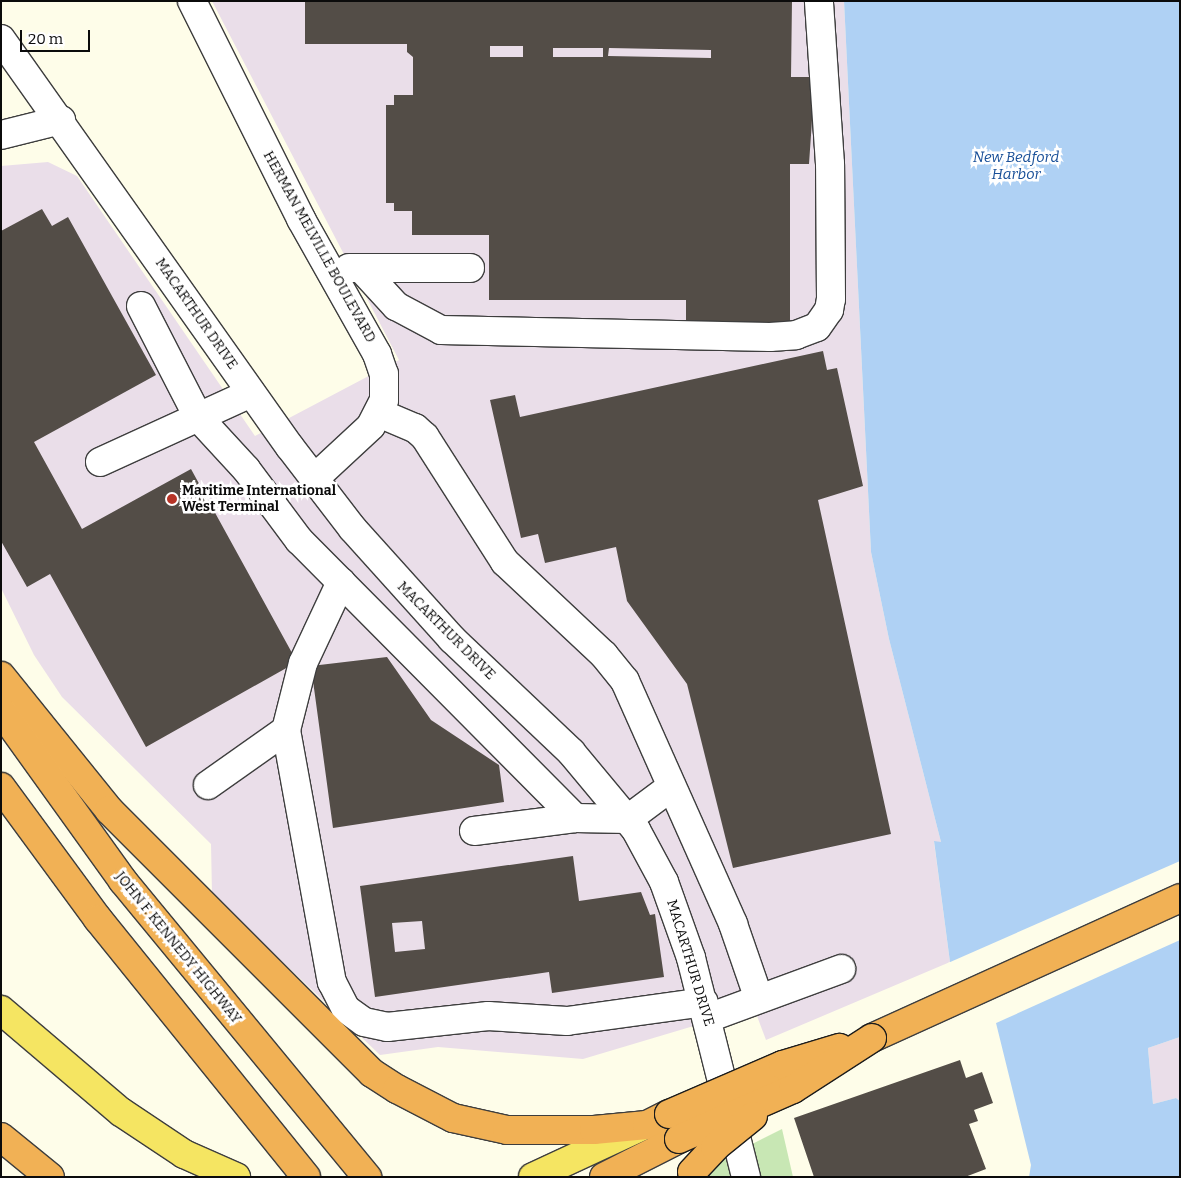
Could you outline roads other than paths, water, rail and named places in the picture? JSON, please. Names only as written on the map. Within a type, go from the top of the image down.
[{"type":"highway","points":[[1,676],[109,810],[372,1073],[425,1106],[480,1125],[564,1132],[658,1119],[782,1066],[872,1038],[1180,898]]},
{"type":"highway","name":"JOHN F. KENNEDY HIGHWAY","points":[[1,711],[123,881],[367,1177]]},
{"type":"highway","points":[[1,787],[92,912],[306,1177]]},
{"type":"highway","points":[[691,1174],[736,1127],[872,1038]]},
{"type":"highway","points":[[604,1177],[679,1139],[793,1089]]},
{"type":"highway","points":[[1,1137],[49,1177]]},
{"type":"main road","points":[[1,1010],[94,1091],[184,1154],[236,1177]]},
{"type":"main road","points":[[533,1177],[658,1119]]},
{"type":"main road","points":[[1,1154],[49,1177]]},
{"type":"street","name":"HERMAN MELVILLE BOULEVARD","points":[[192,1],[329,268],[366,332],[384,374],[379,413]]},
{"type":"street","points":[[361,268],[396,306],[441,330],[770,337],[796,335],[817,327],[829,310],[831,299],[830,164],[819,1]]},
{"type":"street","name":"MACARTHUR DRIVE","points":[[1,39],[61,120],[251,393],[314,479],[410,596],[571,752],[628,819],[669,895],[706,1010],[746,1177]]},
{"type":"street","points":[[1,135],[61,120]]},
{"type":"street","points":[[329,268],[470,268]]},
{"type":"street","points":[[141,306],[198,417],[246,469],[299,540],[575,818]]},
{"type":"street","points":[[366,332],[396,306]]},
{"type":"street","points":[[100,462],[251,393]]},
{"type":"street","points":[[314,479],[356,443],[379,413],[415,428],[425,437],[505,562],[615,666],[631,693],[733,924],[759,999]]},
{"type":"street","points":[[341,582],[303,663],[286,730],[332,982],[340,1002],[357,1018],[387,1028],[488,1016],[557,1022],[706,1010],[759,999],[841,969]]},
{"type":"street","points":[[208,786],[286,730]]},
{"type":"street","points":[[474,831],[575,818],[628,819],[671,787]]},
{"type":"water","name":"New Bedford Harbor","points":[[844,1],[1180,1],[1180,1037],[1148,1048],[1153,1104],[1176,1098],[1180,1101],[1180,1177],[1029,1177],[1031,1165],[996,1023],[950,962],[934,841],[941,842],[889,639],[871,552]]},
{"type":"place","name":"Maritime International West Terminal","points":[[172,499]]}]
